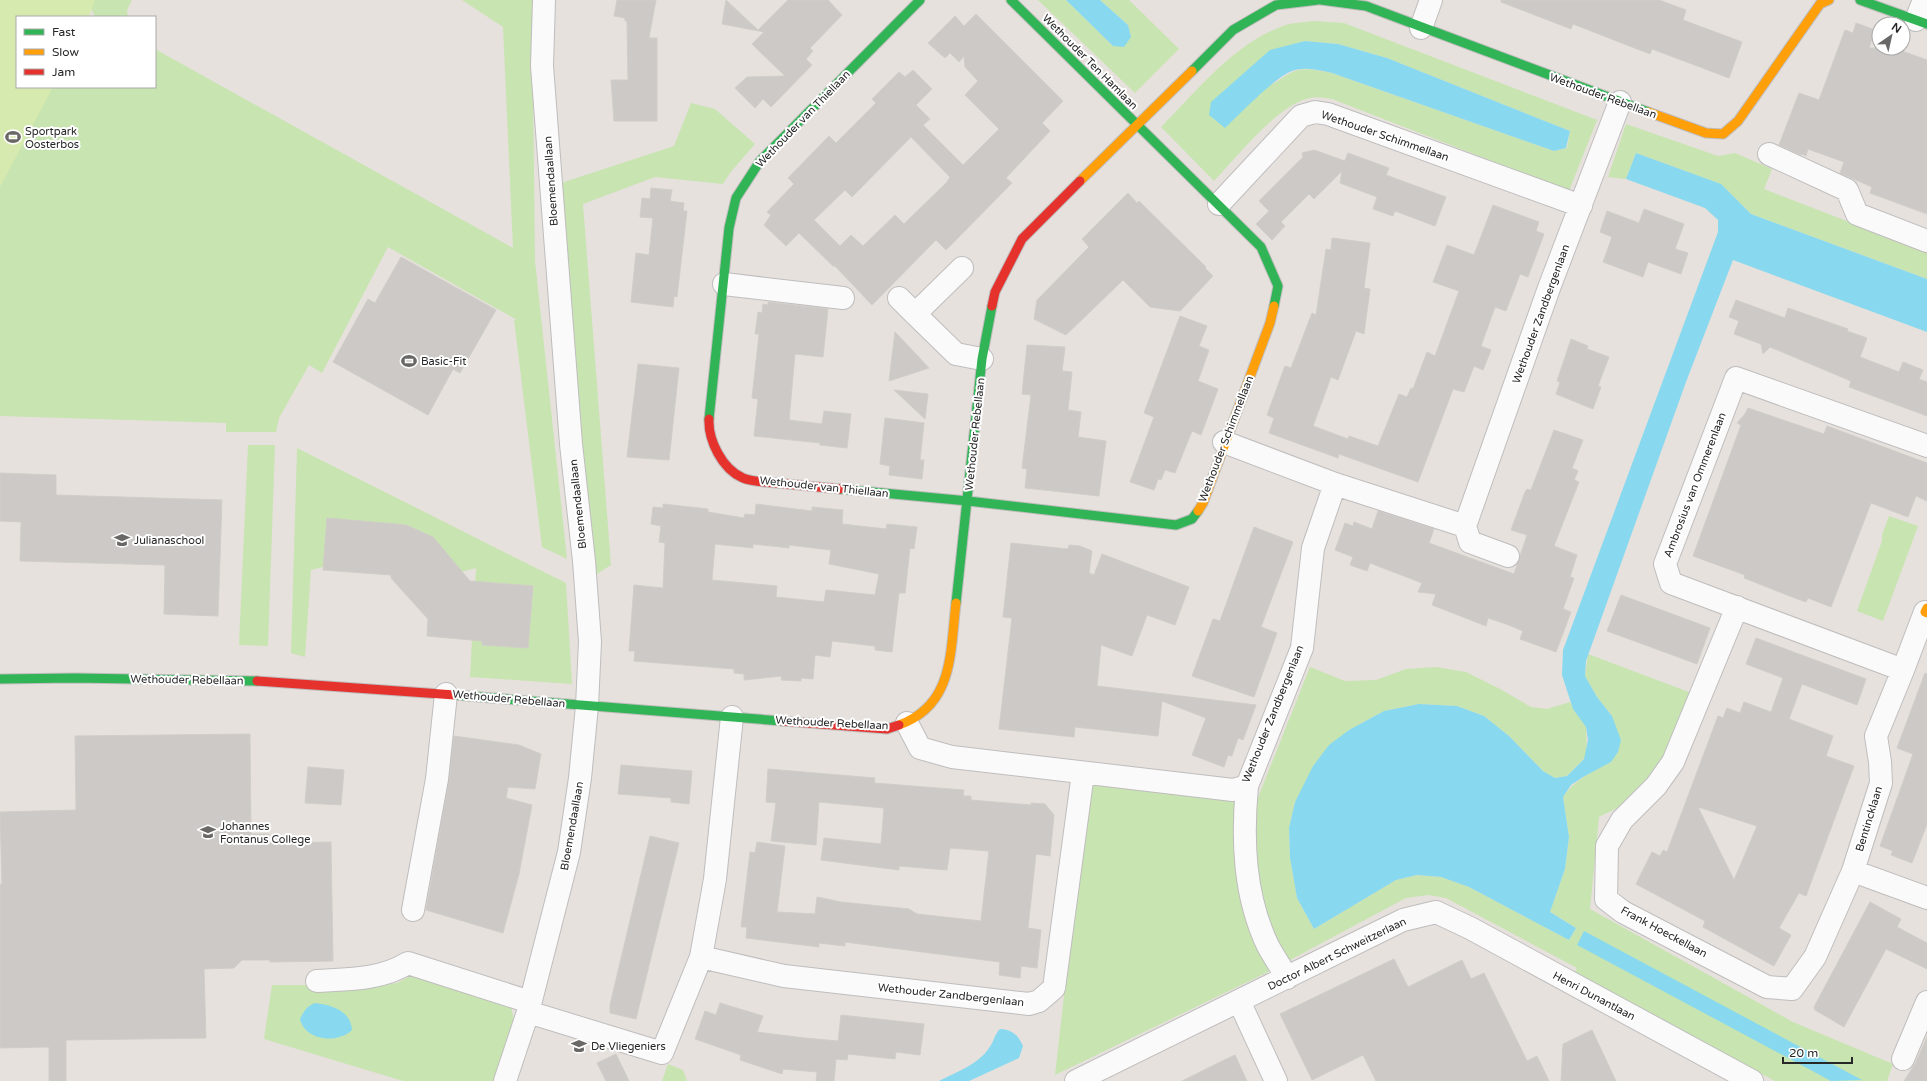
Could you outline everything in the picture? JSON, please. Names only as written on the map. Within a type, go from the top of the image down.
[{"type":"street","name":"Bloemendaallaan","points":[[505,1081],[529,1007],[569,852],[580,778],[587,706],[590,642],[584,561],[571,437],[542,66],[544,0]]},
{"type":"street","name":"Wethouder van Thiellaan","points":[[920,0],[760,160],[736,198],[730,228],[708,433],[714,448],[742,477],[756,481],[968,501]]},
{"type":"street","name":"Wethouder Ten Hamlaan","points":[[1011,0],[1136,124]]},
{"type":"street","name":"Wethouder Rebellaan","points":[[0,679],[76,678],[277,681],[887,729],[907,723],[922,715],[939,697],[948,673],[968,501],[982,359],[995,292],[1022,239],[1136,124],[1233,30],[1276,5],[1319,0],[1366,6],[1421,28],[1706,133],[1723,134],[1738,121],[1820,4],[1829,0]]},
{"type":"street","points":[[1421,28],[1431,0]]},
{"type":"street","points":[[1860,0],[1922,15]]},
{"type":"street","name":"Wethouder Zandbergenlaan","points":[[1465,526],[1547,296],[1620,102]]},
{"type":"street","name":"Wethouder Schimmellaan","points":[[1219,204],[1301,116],[1315,112],[1328,114],[1581,206]]},
{"type":"street","name":"Wethouder Schimmellaan","points":[[968,501],[1176,525],[1192,519],[1202,503],[1270,323],[1278,286],[1261,248],[1219,204],[1136,124]]},
{"type":"street","points":[[1769,154],[1847,190],[1857,214],[1927,241]]},
{"type":"street","points":[[915,314],[962,268]]},
{"type":"street","points":[[724,284],[843,298]]},
{"type":"street","points":[[899,298],[956,354],[982,359]]},
{"type":"street","name":"Ambrosius van Ommerenlaan","points":[[1903,670],[1737,607],[1671,584],[1665,564],[1736,378],[1927,446]]},
{"type":"street","points":[[1224,442],[1335,484],[1465,526],[1470,542],[1508,556]]},
{"type":"street","name":"Wethouder Zandbergenlaan","points":[[907,723],[920,748],[952,757],[1232,790],[1247,786],[1302,648],[1313,548],[1335,484]]},
{"type":"street","name":"Frank Hoeckellaan","points":[[1737,607],[1673,762],[1656,786],[1622,820],[1607,846],[1606,898],[1623,912],[1767,987],[1792,989],[1815,957],[1853,871]]},
{"type":"street","points":[[1903,670],[1926,611]]},
{"type":"street","name":"Bentincklaan","points":[[1853,871],[1881,783],[1880,762],[1876,736],[1903,670]]},
{"type":"street","name":"Wethouder Rebellaan","points":[[413,910],[437,779],[446,694]]},
{"type":"street","points":[[317,981],[375,977],[394,972],[408,963],[662,1053],[701,957],[715,879],[732,717]]},
{"type":"street","name":"Wethouder Zandbergenlaan","points":[[701,957],[784,976],[1029,1004],[1039,1001],[1054,988],[1083,773]]},
{"type":"street","points":[[1247,786],[1244,839],[1248,885],[1255,912],[1268,946],[1287,978]]},
{"type":"street","points":[[1853,871],[1927,898]]},
{"type":"street","name":"Doctor Albert Schweitzerlaan","points":[[1076,1081],[1404,920],[1436,912]]},
{"type":"street","name":"Henri Dunantlaan","points":[[1436,912],[1470,928],[1752,1081]]},
{"type":"street","points":[[1239,1001],[1276,1081]]},
{"type":"street","points":[[1903,1059],[1927,1002]]},
{"type":"green space","name":"Sportpark Oosterbos","points":[[0,0],[95,0],[89,16],[16,16],[16,88],[52,88],[0,187]]},
{"type":"green space","points":[[87,0],[132,0],[127,10],[128,16],[95,16]]},
{"type":"green space","points":[[462,0],[532,0],[535,261],[567,559],[542,547],[514,320],[517,320],[388,247],[322,373],[309,365],[279,418],[276,432],[226,432],[226,423],[0,416],[0,175],[43,88],[156,88],[156,50],[513,248],[503,27]]},
{"type":"green space","points":[[1038,0],[1066,0],[1113,46],[1128,25],[1100,0],[1129,0],[1179,49],[1135,93]]},
{"type":"green space","points":[[1313,21],[1344,23],[1597,120],[1569,191],[1332,99],[1318,97],[1313,97],[1298,102],[1285,110],[1246,146],[1214,181],[1161,127],[1218,68],[1250,43],[1286,25]],"holes":[[[1305,41],[1338,44],[1387,58],[1570,131],[1567,148],[1554,151],[1332,73],[1306,69],[1294,71],[1272,85]]]},
{"type":"green space","points":[[691,103],[715,109],[755,144],[730,173],[723,184],[655,177],[583,204],[611,565],[592,577],[552,186],[674,146]]},
{"type":"green space","points":[[1626,124],[1718,156],[1735,153],[1772,169],[1764,189],[1927,252],[1927,279],[1751,214],[1720,184],[1636,153],[1626,179],[1608,177]]},
{"type":"green space","points":[[248,445],[275,445],[268,646],[239,645]]},
{"type":"green space","points":[[297,448],[566,583],[572,684],[470,677],[476,568],[457,573],[327,566],[311,570],[305,657],[291,653]]},
{"type":"green space","points":[[1889,516],[1918,526],[1883,621],[1857,611],[1882,541],[1882,535]]},
{"type":"green space","points":[[1588,654],[1694,694],[1656,770],[1646,783],[1621,806],[1599,817],[1590,909],[1793,1022],[1893,1064],[1887,1081],[1775,1081],[1574,973],[1577,968],[1446,898],[1428,895],[1406,898],[1266,973],[1055,1075],[1088,783],[1257,800],[1310,667],[1345,681],[1376,680],[1406,669],[1436,667],[1466,672],[1531,707],[1547,709],[1570,702],[1586,727],[1587,751],[1584,759],[1567,776],[1555,778],[1543,771],[1509,736],[1484,716],[1457,706],[1419,704],[1384,711],[1349,730],[1295,802],[1289,828],[1290,858],[1297,898],[1314,929],[1396,880],[1417,875],[1441,877],[1469,887],[1569,940],[1576,928],[1550,912],[1565,869],[1569,838],[1563,797],[1578,781],[1611,762],[1612,716],[1597,697],[1585,676]]},
{"type":"green space","points":[[412,975],[511,1006],[514,1020],[493,1081],[403,1081],[264,1039],[272,985],[381,985],[397,983]]},
{"type":"green space","points":[[668,1064],[683,1070],[687,1081],[662,1081]]},
{"type":"water","points":[[1066,0],[1100,0],[1128,25],[1131,37],[1124,47],[1113,46]]},
{"type":"water","points":[[1305,41],[1338,44],[1387,58],[1570,131],[1566,148],[1554,151],[1332,73],[1312,69],[1292,71],[1276,80],[1225,128],[1209,115],[1211,102],[1270,50]]},
{"type":"water","points":[[1636,153],[1721,184],[1751,214],[1927,279],[1927,332],[1733,260],[1686,382],[1586,661],[1585,676],[1597,697],[1612,716],[1621,740],[1618,752],[1611,762],[1571,785],[1563,797],[1569,837],[1565,869],[1550,912],[1576,928],[1569,940],[1469,887],[1441,877],[1417,875],[1396,880],[1314,929],[1297,898],[1290,858],[1289,828],[1295,802],[1313,766],[1329,745],[1349,730],[1384,711],[1419,704],[1457,706],[1484,716],[1509,736],[1543,771],[1555,778],[1567,776],[1584,759],[1588,740],[1586,727],[1573,709],[1562,675],[1563,650],[1718,232],[1718,220],[1705,208],[1626,179]]},
{"type":"water","points":[[1584,931],[1862,1080],[1831,1081],[1577,945]]},
{"type":"water","points":[[315,1003],[328,1005],[340,1010],[351,1023],[352,1030],[339,1037],[331,1038],[315,1036],[308,1032],[300,1019],[306,1009]]},
{"type":"water","points":[[1000,1029],[1012,1032],[1019,1039],[1023,1046],[1019,1058],[969,1081],[939,1081],[966,1068],[979,1059],[991,1046]]},
{"type":"building","points":[[617,0],[656,0],[649,38],[657,38],[657,121],[614,121],[611,80],[628,80],[627,21],[625,21],[625,18],[614,16]]},
{"type":"building","points":[[726,0],[758,30],[788,0],[828,0],[842,15],[810,48],[813,51],[806,59],[812,65],[771,107],[763,99],[755,108],[735,88],[747,77],[785,76],[752,44],[764,32],[722,24]]},
{"type":"building","points":[[1501,0],[1659,0],[1686,10],[1683,20],[1742,42],[1729,78],[1652,49],[1650,54],[1573,24],[1571,29],[1501,2]]},
{"type":"building","points":[[976,14],[1063,101],[1042,123],[1050,131],[1006,178],[1012,183],[946,250],[936,240],[872,305],[834,265],[834,267],[799,233],[786,246],[764,225],[771,215],[767,212],[794,184],[788,178],[829,136],[836,143],[876,103],[872,99],[899,72],[905,77],[913,70],[932,89],[916,105],[930,119],[923,125],[963,165],[999,129],[965,95],[978,81],[965,67],[964,56],[959,62],[950,53],[945,58],[928,43],[955,16],[964,26]],"holes":[[[911,137],[950,177],[947,182],[904,224],[895,215],[863,246],[851,235],[840,246],[814,220],[845,190],[852,197]]]},
{"type":"building","points":[[1856,23],[1871,29],[1871,42],[1869,48],[1871,48],[1871,56],[1911,56],[1911,54],[1927,60],[1927,214],[1870,193],[1872,187],[1840,173],[1844,162],[1808,149],[1806,156],[1801,155],[1779,145],[1799,93],[1819,100],[1845,30],[1853,33]]},
{"type":"building","points":[[1314,150],[1345,161],[1348,153],[1389,168],[1386,175],[1446,197],[1435,226],[1395,211],[1393,216],[1373,209],[1377,197],[1340,183],[1342,171],[1314,199],[1309,194],[1281,222],[1285,226],[1272,240],[1256,224],[1269,211],[1259,201],[1303,157],[1302,153]]},
{"type":"building","points":[[651,188],[672,190],[670,201],[684,203],[683,211],[687,211],[677,297],[674,296],[673,307],[631,302],[636,253],[649,255],[653,218],[640,217],[642,198],[650,199]]},
{"type":"building","points":[[1128,193],[1137,203],[1139,201],[1206,267],[1205,268],[1213,276],[1180,311],[1150,307],[1123,280],[1066,335],[1034,319],[1037,300],[1089,247],[1082,239]]},
{"type":"building","points":[[1493,205],[1539,222],[1536,231],[1544,234],[1528,277],[1520,274],[1506,311],[1495,307],[1481,346],[1491,350],[1483,370],[1474,366],[1464,392],[1453,389],[1418,482],[1339,454],[1338,458],[1269,433],[1274,418],[1267,415],[1285,366],[1291,368],[1312,313],[1316,315],[1326,249],[1331,250],[1332,238],[1370,243],[1364,288],[1370,289],[1364,334],[1356,331],[1338,380],[1331,377],[1313,426],[1348,439],[1349,436],[1378,446],[1399,394],[1407,397],[1411,388],[1413,389],[1427,352],[1435,356],[1459,291],[1433,282],[1447,245],[1474,255]]},
{"type":"building","points":[[1644,209],[1684,224],[1675,249],[1688,253],[1681,274],[1648,262],[1643,277],[1603,262],[1612,237],[1600,232],[1607,211],[1639,223]]},
{"type":"building","points":[[401,257],[496,310],[460,373],[453,369],[428,415],[333,362],[368,299],[375,303]]},
{"type":"building","points":[[1736,300],[1785,318],[1788,308],[1848,329],[1847,331],[1867,338],[1860,357],[1899,372],[1903,362],[1923,370],[1919,379],[1927,382],[1927,416],[1849,387],[1851,381],[1770,347],[1763,354],[1761,344],[1734,334],[1739,321],[1729,317]]},
{"type":"building","points":[[768,302],[828,309],[823,357],[795,354],[789,420],[822,424],[824,411],[851,414],[847,448],[820,445],[820,443],[754,436],[758,399],[752,398],[759,334],[755,334],[758,312],[762,313],[763,304],[768,305]]},
{"type":"building","points":[[1180,316],[1207,326],[1199,346],[1209,350],[1198,381],[1218,389],[1201,435],[1192,431],[1175,473],[1165,470],[1161,480],[1158,479],[1154,490],[1130,482],[1154,417],[1144,413]]},
{"type":"building","points":[[895,332],[915,353],[929,368],[889,381]]},
{"type":"building","points":[[1571,339],[1588,346],[1587,349],[1609,357],[1598,386],[1601,387],[1593,409],[1556,394],[1560,382],[1557,381]]},
{"type":"building","points":[[1027,345],[1065,347],[1062,371],[1072,372],[1068,410],[1081,412],[1078,437],[1106,441],[1099,496],[1025,488],[1027,469],[1022,468],[1031,395],[1022,394]]},
{"type":"building","points":[[638,364],[679,368],[669,460],[627,457]]},
{"type":"building","points":[[894,390],[928,394],[925,419]]},
{"type":"building","points":[[1748,408],[1824,434],[1827,426],[1927,463],[1927,501],[1916,496],[1908,517],[1871,503],[1831,607],[1808,598],[1806,602],[1792,597],[1744,578],[1745,575],[1693,556],[1741,425],[1737,423]]},
{"type":"building","points":[[885,418],[924,423],[920,460],[924,460],[922,479],[889,475],[890,466],[880,464]]},
{"type":"building","points":[[1554,430],[1583,440],[1572,468],[1578,471],[1574,480],[1579,482],[1554,546],[1577,555],[1570,577],[1574,578],[1563,609],[1571,612],[1556,652],[1520,639],[1523,631],[1506,624],[1488,618],[1486,626],[1432,605],[1436,594],[1418,592],[1422,583],[1370,563],[1367,571],[1350,565],[1353,557],[1335,550],[1345,523],[1353,526],[1354,522],[1372,529],[1378,511],[1434,529],[1429,543],[1514,574],[1527,535],[1511,530],[1525,492],[1527,489],[1531,490]]},
{"type":"building","points":[[0,473],[56,475],[56,495],[222,500],[218,616],[164,614],[165,565],[20,561],[21,522],[0,521]]},
{"type":"building","points":[[663,504],[708,509],[708,512],[744,518],[745,514],[755,515],[756,504],[812,511],[812,507],[843,510],[842,524],[886,529],[887,524],[917,527],[914,549],[910,548],[905,593],[899,593],[892,652],[875,650],[875,646],[832,641],[830,657],[815,655],[813,679],[801,678],[801,681],[781,680],[782,676],[744,680],[744,674],[734,673],[734,669],[634,661],[635,651],[629,651],[634,585],[663,588],[665,543],[659,542],[661,526],[651,524],[653,507],[663,508]],"holes":[[[715,544],[753,548],[753,544],[789,548],[789,545],[831,550],[829,564],[879,574],[875,595],[826,590],[824,602],[776,597],[777,586],[712,580]]]},
{"type":"building","points":[[327,518],[406,525],[433,537],[470,581],[533,586],[528,648],[482,645],[482,641],[427,636],[428,619],[391,578],[391,575],[323,570]]},
{"type":"building","points":[[1254,527],[1293,542],[1261,627],[1277,633],[1254,697],[1192,676],[1213,619],[1220,621]]},
{"type":"building","points":[[1011,543],[1068,549],[1069,545],[1080,546],[1092,551],[1089,573],[1094,575],[1102,554],[1189,587],[1175,625],[1147,615],[1132,656],[1101,645],[1097,686],[1256,705],[1243,740],[1238,738],[1232,756],[1228,755],[1224,767],[1192,755],[1206,718],[1162,701],[1158,736],[1075,727],[1074,737],[999,729],[1012,618],[1003,617]]},
{"type":"building","points":[[1621,595],[1710,628],[1697,664],[1607,631]]},
{"type":"building","points":[[1756,638],[1866,679],[1857,705],[1802,684],[1789,719],[1833,736],[1826,756],[1854,766],[1806,896],[1799,893],[1779,928],[1791,935],[1774,966],[1703,927],[1705,921],[1636,884],[1652,852],[1660,856],[1663,850],[1667,852],[1718,716],[1723,718],[1727,708],[1740,713],[1744,702],[1771,712],[1783,678],[1746,664]],"holes":[[[1698,807],[1757,826],[1734,880]]]},
{"type":"building","points":[[1925,673],[1927,674],[1927,824],[1912,863],[1891,855],[1893,851],[1880,846],[1913,754],[1897,748]]},
{"type":"building","points":[[250,734],[251,834],[269,834],[269,843],[331,842],[333,961],[270,962],[270,960],[242,960],[234,968],[204,969],[206,1038],[66,1040],[66,1081],[49,1081],[49,1047],[0,1048],[0,884],[2,884],[0,812],[76,810],[75,736]]},
{"type":"building","points":[[454,736],[519,745],[541,754],[535,789],[508,787],[506,798],[532,805],[519,874],[503,933],[426,910],[449,781]]},
{"type":"building","points":[[621,765],[692,771],[689,804],[671,802],[671,798],[618,794]]},
{"type":"building","points":[[308,767],[344,770],[341,805],[305,803]]},
{"type":"building","points":[[768,769],[875,778],[874,783],[964,790],[963,796],[971,796],[971,800],[1031,805],[1031,803],[1045,804],[1054,815],[1050,856],[1036,854],[1028,928],[1041,930],[1037,968],[1021,966],[1020,978],[999,975],[1000,962],[845,942],[845,946],[819,943],[819,947],[746,938],[747,927],[741,927],[750,852],[755,853],[757,842],[785,846],[777,912],[815,914],[817,897],[841,902],[909,909],[917,914],[981,921],[989,851],[950,848],[947,870],[899,866],[899,870],[821,860],[824,838],[881,844],[884,808],[819,802],[816,845],[771,841],[776,803],[766,802]]},
{"type":"building","points":[[650,836],[679,843],[636,1019],[610,1013],[610,1005]]},
{"type":"building","points":[[1870,902],[1901,919],[1897,927],[1927,943],[1927,969],[1886,949],[1844,1027],[1815,1010],[1814,1007]]},
{"type":"building","points":[[1394,959],[1408,987],[1462,960],[1471,979],[1484,973],[1527,1061],[1537,1056],[1549,1081],[1376,1081],[1363,1055],[1312,1080],[1280,1014]]},
{"type":"building","points":[[720,1003],[763,1016],[757,1032],[805,1038],[838,1041],[841,1015],[924,1024],[920,1055],[896,1052],[895,1059],[848,1054],[847,1060],[836,1059],[834,1081],[816,1081],[817,1072],[783,1069],[782,1074],[740,1060],[741,1055],[695,1039],[705,1011],[716,1015]]},
{"type":"building","points":[[1592,1030],[1616,1081],[1561,1081],[1563,1044]]},
{"type":"building","points":[[1927,1037],[1927,1081],[1904,1081],[1915,1064]]},
{"type":"building","points":[[616,1054],[629,1081],[606,1081],[597,1063]]},
{"type":"building","points":[[1235,1055],[1247,1081],[1182,1081],[1218,1063]]},
{"type":"traffic: fast","points":[[709,419],[729,228],[736,198],[760,161],[920,0]]},
{"type":"traffic: fast","points":[[1011,0],[1261,247],[1278,286],[1274,306]]},
{"type":"traffic: fast","points":[[1192,71],[1233,30],[1276,5],[1318,0]]},
{"type":"traffic: fast","points":[[1321,0],[1366,6],[1648,112]]},
{"type":"traffic: fast","points":[[1860,0],[1927,24]]},
{"type":"traffic: fast","points":[[956,603],[982,359],[992,306]]},
{"type":"traffic: fast","points":[[840,489],[968,501],[1176,525],[1192,519],[1198,511]]},
{"type":"traffic: fast","points":[[0,679],[75,678],[257,681]]},
{"type":"traffic: fast","points":[[455,695],[782,721]]},
{"type":"traffic: slow","points":[[1648,112],[1706,133],[1723,134],[1738,121],[1820,4],[1829,0]]},
{"type":"traffic: slow","points":[[1080,181],[1192,71]]},
{"type":"traffic: slow","points":[[1198,511],[1203,503],[1270,323],[1274,306]]},
{"type":"traffic: slow","points":[[899,725],[917,716],[930,705],[940,691],[950,658],[956,603]]},
{"type":"traffic: slow","points":[[1927,608],[1925,612],[1927,613]]},
{"type":"traffic: jam","points":[[992,306],[995,292],[1022,239],[1080,181]]},
{"type":"traffic: jam","points":[[709,419],[709,427],[714,445],[723,461],[735,474],[743,478],[759,482],[840,489]]},
{"type":"traffic: jam","points":[[257,681],[455,695]]},
{"type":"traffic: jam","points":[[782,721],[887,729],[899,725]]},
{"type":"place","name":"Sportpark Oosterbos","points":[[13,137]]},
{"type":"place","name":"Basic-Fit","points":[[409,361]]},
{"type":"place","name":"Julianaschool","points":[[122,540]]},
{"type":"place","name":"Johannes Fontanus College","points":[[208,832]]},
{"type":"place","name":"De Vliegeniers","points":[[579,1046]]}]
